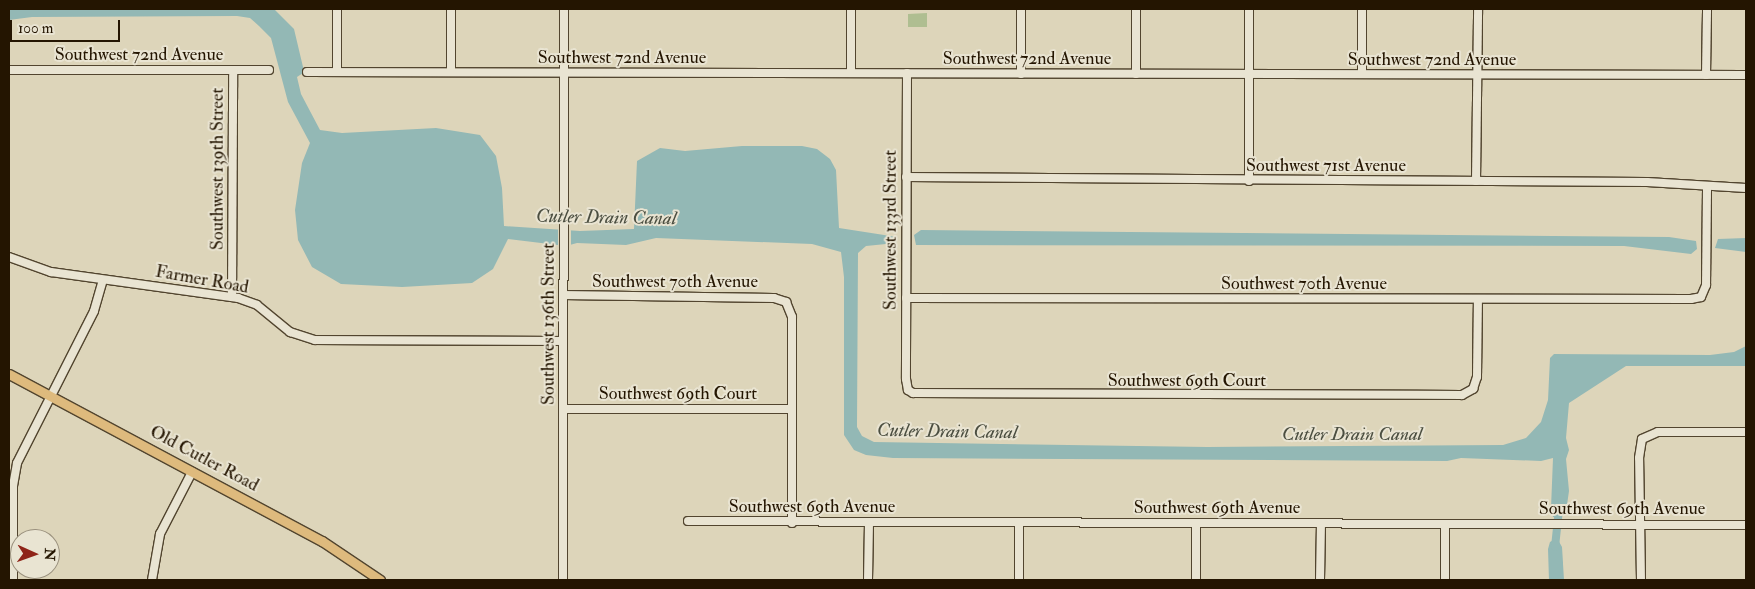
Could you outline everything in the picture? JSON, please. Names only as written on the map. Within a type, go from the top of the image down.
[{"type":"main road","name":"Old Cutler Road","points":[[9,374],[328,544],[380,580]]},
{"type":"street","points":[[337,9],[337,72]]},
{"type":"street","points":[[450,72],[451,9]]},
{"type":"street","name":"Southwest 136th Street","points":[[563,580],[564,9]]},
{"type":"street","points":[[851,9],[851,73]]},
{"type":"street","points":[[1021,9],[1021,74]]},
{"type":"street","points":[[1136,9],[1136,74]]},
{"type":"street","points":[[1249,9],[1249,181]]},
{"type":"street","points":[[1362,9],[1362,74]]},
{"type":"street","points":[[1476,181],[1478,9]]},
{"type":"street","points":[[1706,75],[1707,9]]},
{"type":"street","name":"Southwest 72nd Avenue","points":[[9,70],[269,70]]},
{"type":"street","name":"Southwest 139th Street","points":[[232,297],[233,70]]},
{"type":"street","name":"Southwest 72nd Avenue","points":[[307,72],[1746,75]]},
{"type":"street","name":"Southwest 133rd Street","points":[[907,73],[907,388]]},
{"type":"street","name":"Southwest 71st Avenue","points":[[906,178],[1646,182],[1746,188]]},
{"type":"street","name":"Southwest 70th Avenue","points":[[906,298],[1691,299],[1700,296],[1706,286],[1707,187]]},
{"type":"street","name":"Farmer Road","points":[[9,257],[39,269],[103,280],[232,297],[257,305],[290,332],[316,340],[563,341]]},
{"type":"street","points":[[13,580],[15,470],[23,446],[94,311],[103,280]]},
{"type":"street","name":"Southwest 70th Avenue","points":[[563,295],[774,298],[786,302],[792,317],[792,409]]},
{"type":"street","name":"Southwest 69th Court","points":[[907,388],[913,393],[931,395],[1458,396],[1469,393],[1478,370],[1478,299]]},
{"type":"street","name":"Southwest 69th Court","points":[[564,409],[792,409]]},
{"type":"street","points":[[792,409],[792,523]]},
{"type":"street","points":[[1641,580],[1639,448],[1644,436],[1658,432],[1746,432]]},
{"type":"street","points":[[152,580],[160,534],[192,472]]},
{"type":"street","name":"Southwest 69th Avenue","points":[[688,521],[792,523],[1746,524]]},
{"type":"street","points":[[868,580],[869,523]]},
{"type":"street","points":[[1019,523],[1019,580]]},
{"type":"street","points":[[1196,523],[1196,580]]},
{"type":"street","points":[[1320,580],[1321,523]]},
{"type":"street","points":[[1445,524],[1445,580]]},
{"type":"green space","points":[[927,13],[927,27],[908,27],[908,14]]},
{"type":"water","points":[[9,9],[274,9],[294,29],[303,67],[303,73],[297,77],[301,94],[320,130],[342,133],[436,128],[480,135],[496,156],[502,188],[504,226],[580,231],[634,229],[637,161],[660,148],[685,151],[742,146],[802,146],[817,149],[830,159],[836,170],[839,228],[897,237],[896,243],[866,246],[858,253],[857,427],[862,436],[874,442],[1207,447],[1503,445],[1526,438],[1541,422],[1548,400],[1550,358],[1554,354],[1710,355],[1734,352],[1746,346],[1746,366],[1626,366],[1569,403],[1566,438],[1569,450],[1566,459],[1569,491],[1566,512],[1561,517],[1553,517],[1551,508],[1553,458],[1541,461],[1461,458],[1447,461],[893,458],[866,455],[854,450],[844,435],[844,277],[841,252],[812,244],[656,238],[626,245],[577,243],[566,246],[508,239],[493,269],[472,283],[402,287],[341,284],[312,267],[298,240],[295,210],[302,163],[310,143],[288,102],[271,38],[250,18],[237,16],[32,17],[9,20]]},
{"type":"water","points":[[921,230],[1669,237],[1696,241],[1697,249],[1691,254],[1624,246],[916,245],[914,235]]},
{"type":"water","points":[[1746,238],[1746,252],[1715,248],[1718,239]]},
{"type":"water","points":[[1557,538],[1562,547],[1564,580],[1549,580],[1548,549],[1550,542]]},
{"type":"pier","points":[[558,226],[571,227],[571,248],[558,247]]},
{"type":"waterway","points":[[1555,547],[1559,509]]},
{"type":"water label","name":"Cutler Drain Canal","points":[[606,218]]},
{"type":"water label","name":"Cutler Drain Canal","points":[[947,432]]},
{"type":"water label","name":"Cutler Drain Canal","points":[[1352,435]]}]
